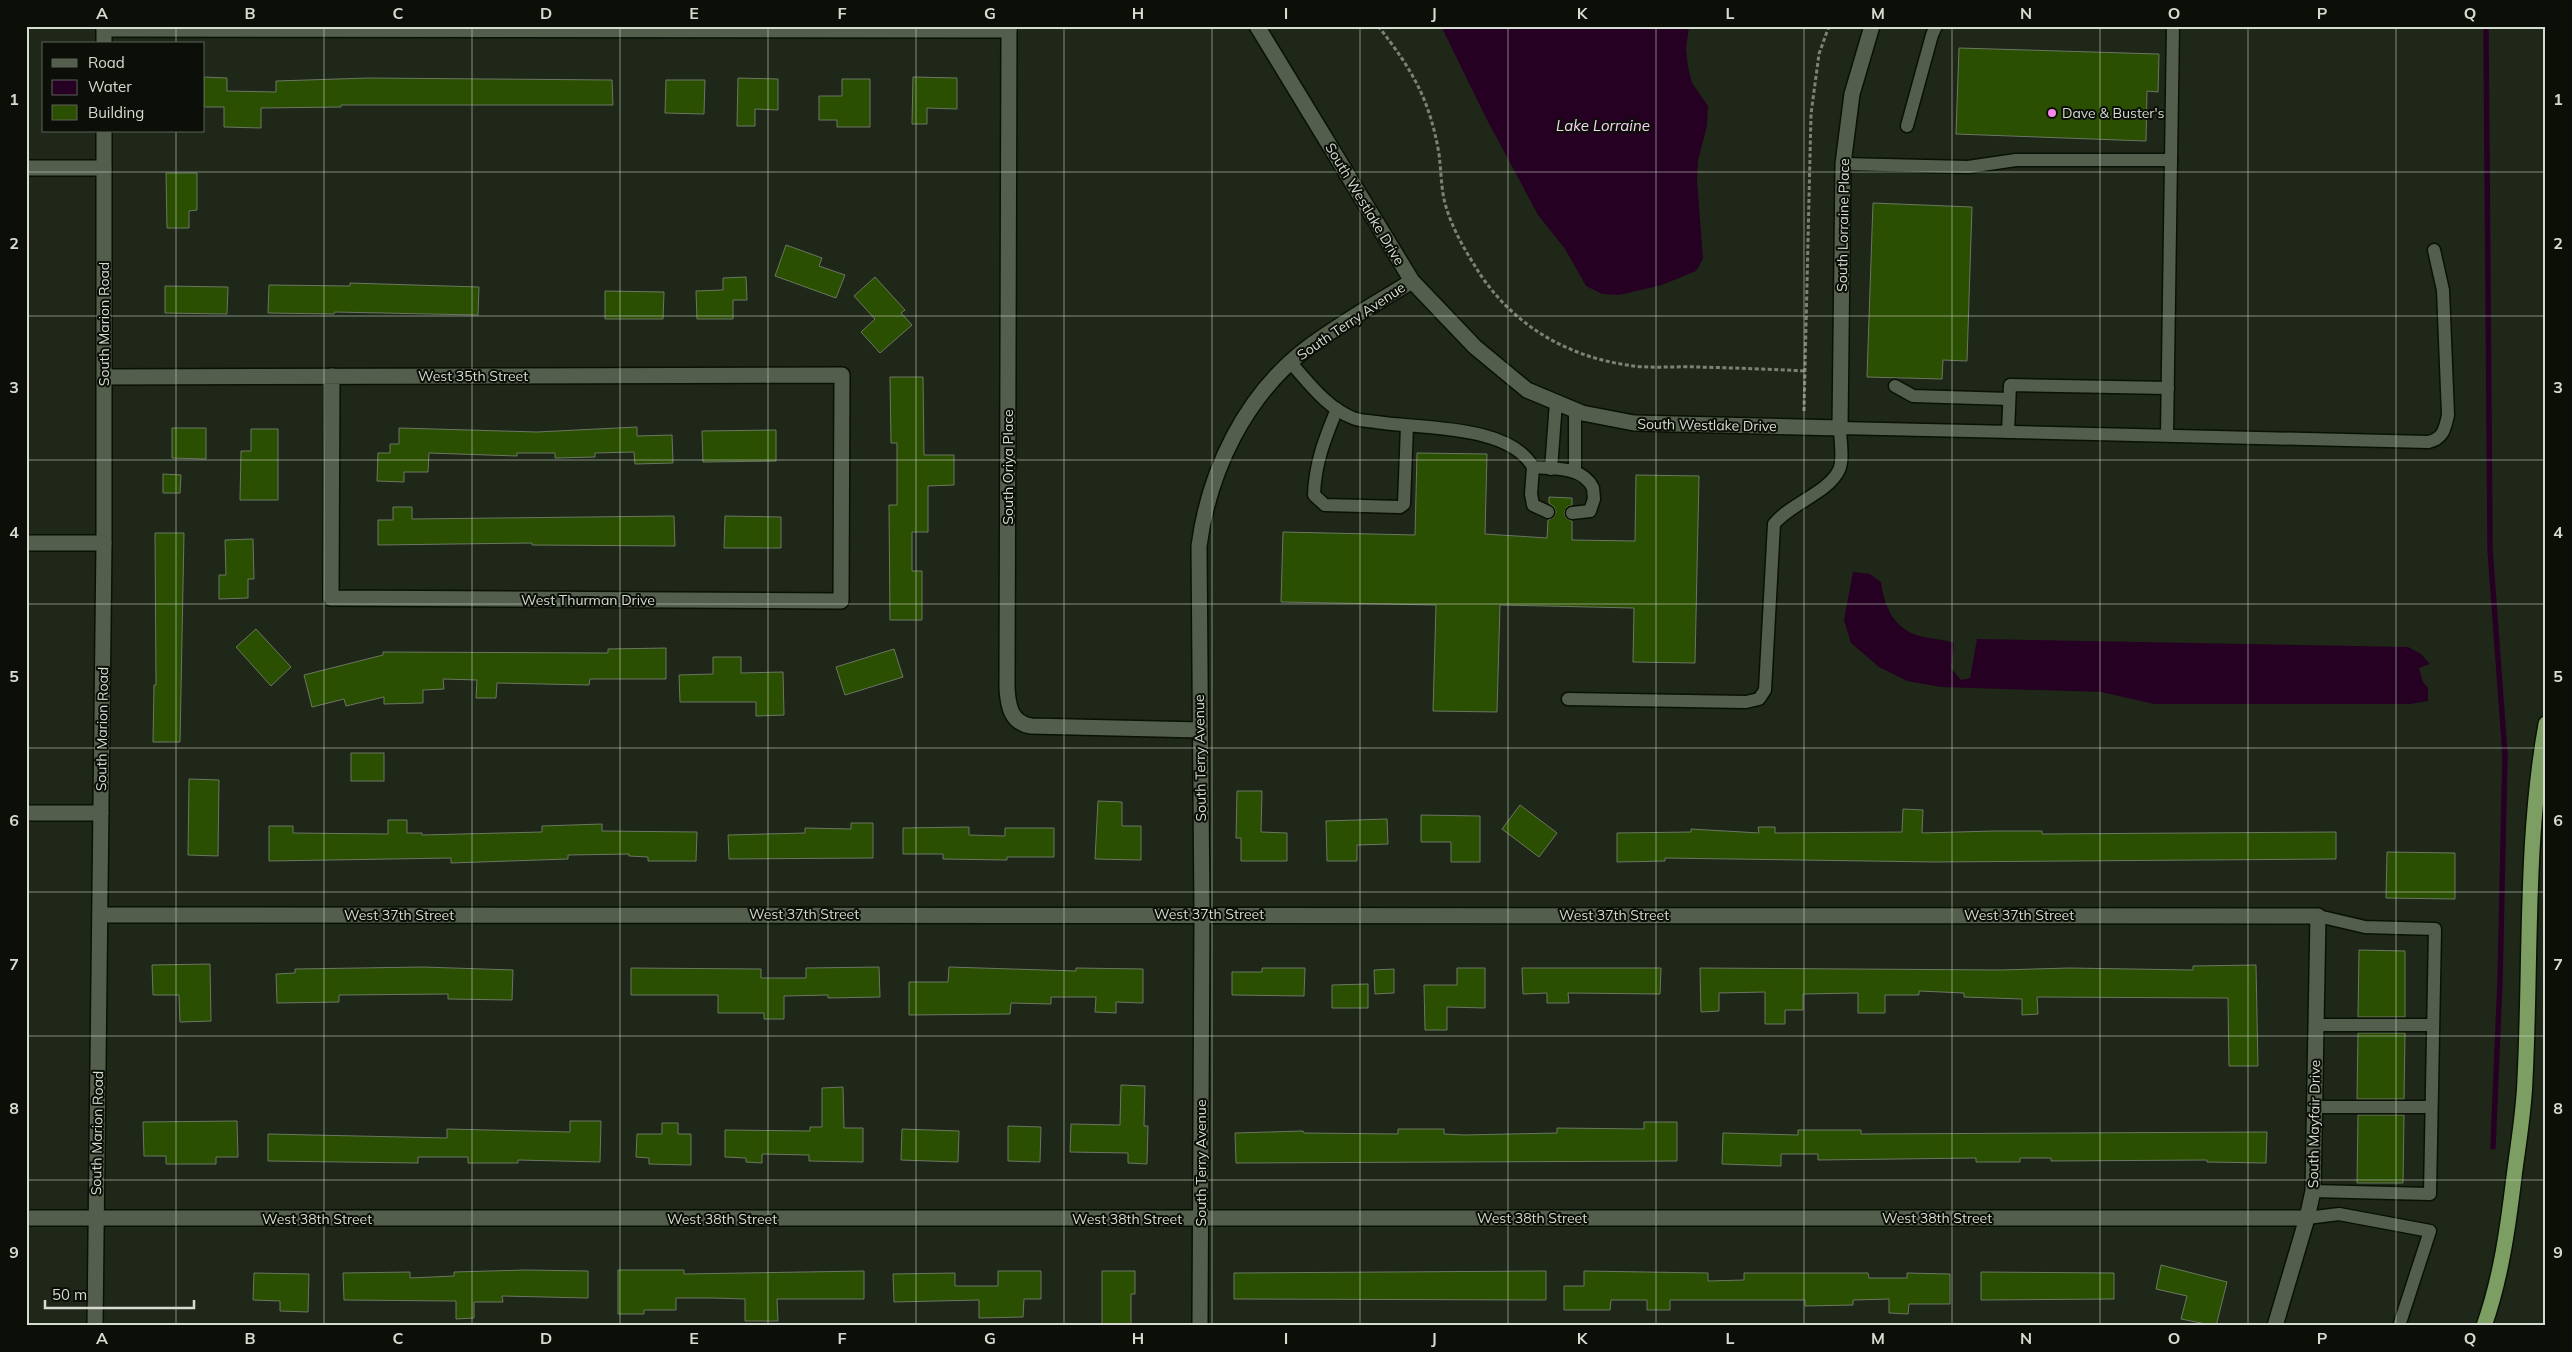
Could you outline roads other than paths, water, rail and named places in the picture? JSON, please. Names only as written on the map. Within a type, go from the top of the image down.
[{"type":"highway","points":[[2484,1326],[2496,1284],[2509,1218],[2525,1082],[2532,821],[2537,772],[2546,724]]},
{"type":"street","name":"South Westlake Drive","points":[[1257,26],[1412,281],[1475,347],[1527,390],[1575,410],[1634,423],[1840,428]]},
{"type":"street","name":"South Lorraine Place","points":[[1840,428],[1843,164],[1852,94],[1872,26]]},
{"type":"street","points":[[104,33],[1009,28]]},
{"type":"street","name":"South Oriya Place","points":[[1009,28],[1007,688],[1009,709],[1017,721],[1031,726],[1200,730]]},
{"type":"street","name":"South Marion Road","points":[[95,1326],[104,543],[104,132]]},
{"type":"street","points":[[26,168],[104,168]]},
{"type":"street","name":"South Terry Avenue","points":[[1200,1326],[1202,914],[1199,546],[1203,517],[1222,460],[1235,433],[1269,384],[1306,350],[1412,281]]},
{"type":"street","name":"West 35th Street","points":[[105,377],[842,374]]},
{"type":"street","name":"West Thurman Drive","points":[[332,376],[331,598],[841,601],[842,374]]},
{"type":"street","points":[[26,543],[104,543]]},
{"type":"street","points":[[26,813],[100,813]]},
{"type":"street","name":"West 37th Street","points":[[100,915],[2318,916]]},
{"type":"street","name":"South Mayfair Drive","points":[[2275,1326],[2307,1218],[2313,1191],[2318,916]]},
{"type":"street","name":"West 38th Street","points":[[26,1218],[2307,1218]]},
{"type":"lane","points":[[1907,126],[1936,26]]},
{"type":"lane","points":[[2167,436],[2173,26]]},
{"type":"lane","points":[[1843,164],[1968,167],[2026,160],[2171,160]]},
{"type":"lane","points":[[1568,699],[1746,702],[1759,699],[1765,690],[1774,524],[1783,513],[1830,482],[1840,469],[1840,428],[2428,442],[2436,440],[2445,431],[2448,415],[2443,290],[2434,250]]},
{"type":"lane","points":[[1290,363],[1337,410],[1354,419],[1451,430],[1505,441],[1520,451],[1533,467],[1532,502],[1536,508],[1548,512]]},
{"type":"lane","points":[[2008,432],[2010,385],[2168,388]]},
{"type":"lane","points":[[1895,386],[1913,396],[2010,399]]},
{"type":"lane","points":[[1551,469],[1556,402]]},
{"type":"lane","points":[[1337,410],[1322,444],[1315,474],[1314,495],[1325,505],[1400,507],[1404,504],[1407,426]]},
{"type":"lane","points":[[1575,410],[1575,472]]},
{"type":"lane","points":[[1533,467],[1575,472],[1584,475],[1591,482],[1594,499],[1590,511],[1572,513]]},
{"type":"lane","points":[[2313,1191],[2430,1194],[2435,929],[2365,927],[2318,916]]},
{"type":"lane","points":[[2316,1025],[2433,1026]]},
{"type":"lane","points":[[2315,1107],[2431,1108]]},
{"type":"lane","points":[[2307,1218],[2339,1214],[2430,1231],[2399,1326]]},
{"type":"water","name":"Lake Lorraine","points":[[1441,26],[1689,26],[1686,49],[1688,67],[1692,83],[1708,106],[1707,126],[1698,160],[1697,179],[1703,259],[1696,271],[1662,285],[1619,295],[1602,294],[1586,286],[1565,249],[1538,215],[1486,118]]},
{"type":"water","points":[[1853,572],[1870,574],[1881,582],[1888,608],[1903,628],[1920,636],[1954,643],[1951,668],[1961,680],[1970,678],[1977,639],[2408,647],[2421,654],[2430,664],[2419,668],[2423,682],[2428,688],[2428,701],[2410,704],[2154,704],[2101,692],[1941,687],[1907,681],[1879,667],[1851,643],[1844,620]]},
{"type":"waterway","points":[[2486,26],[2490,549],[2505,754],[2500,981],[2493,1147]]},
{"type":"place","name":"Dave & Buster's","points":[[2052,113]]}]
